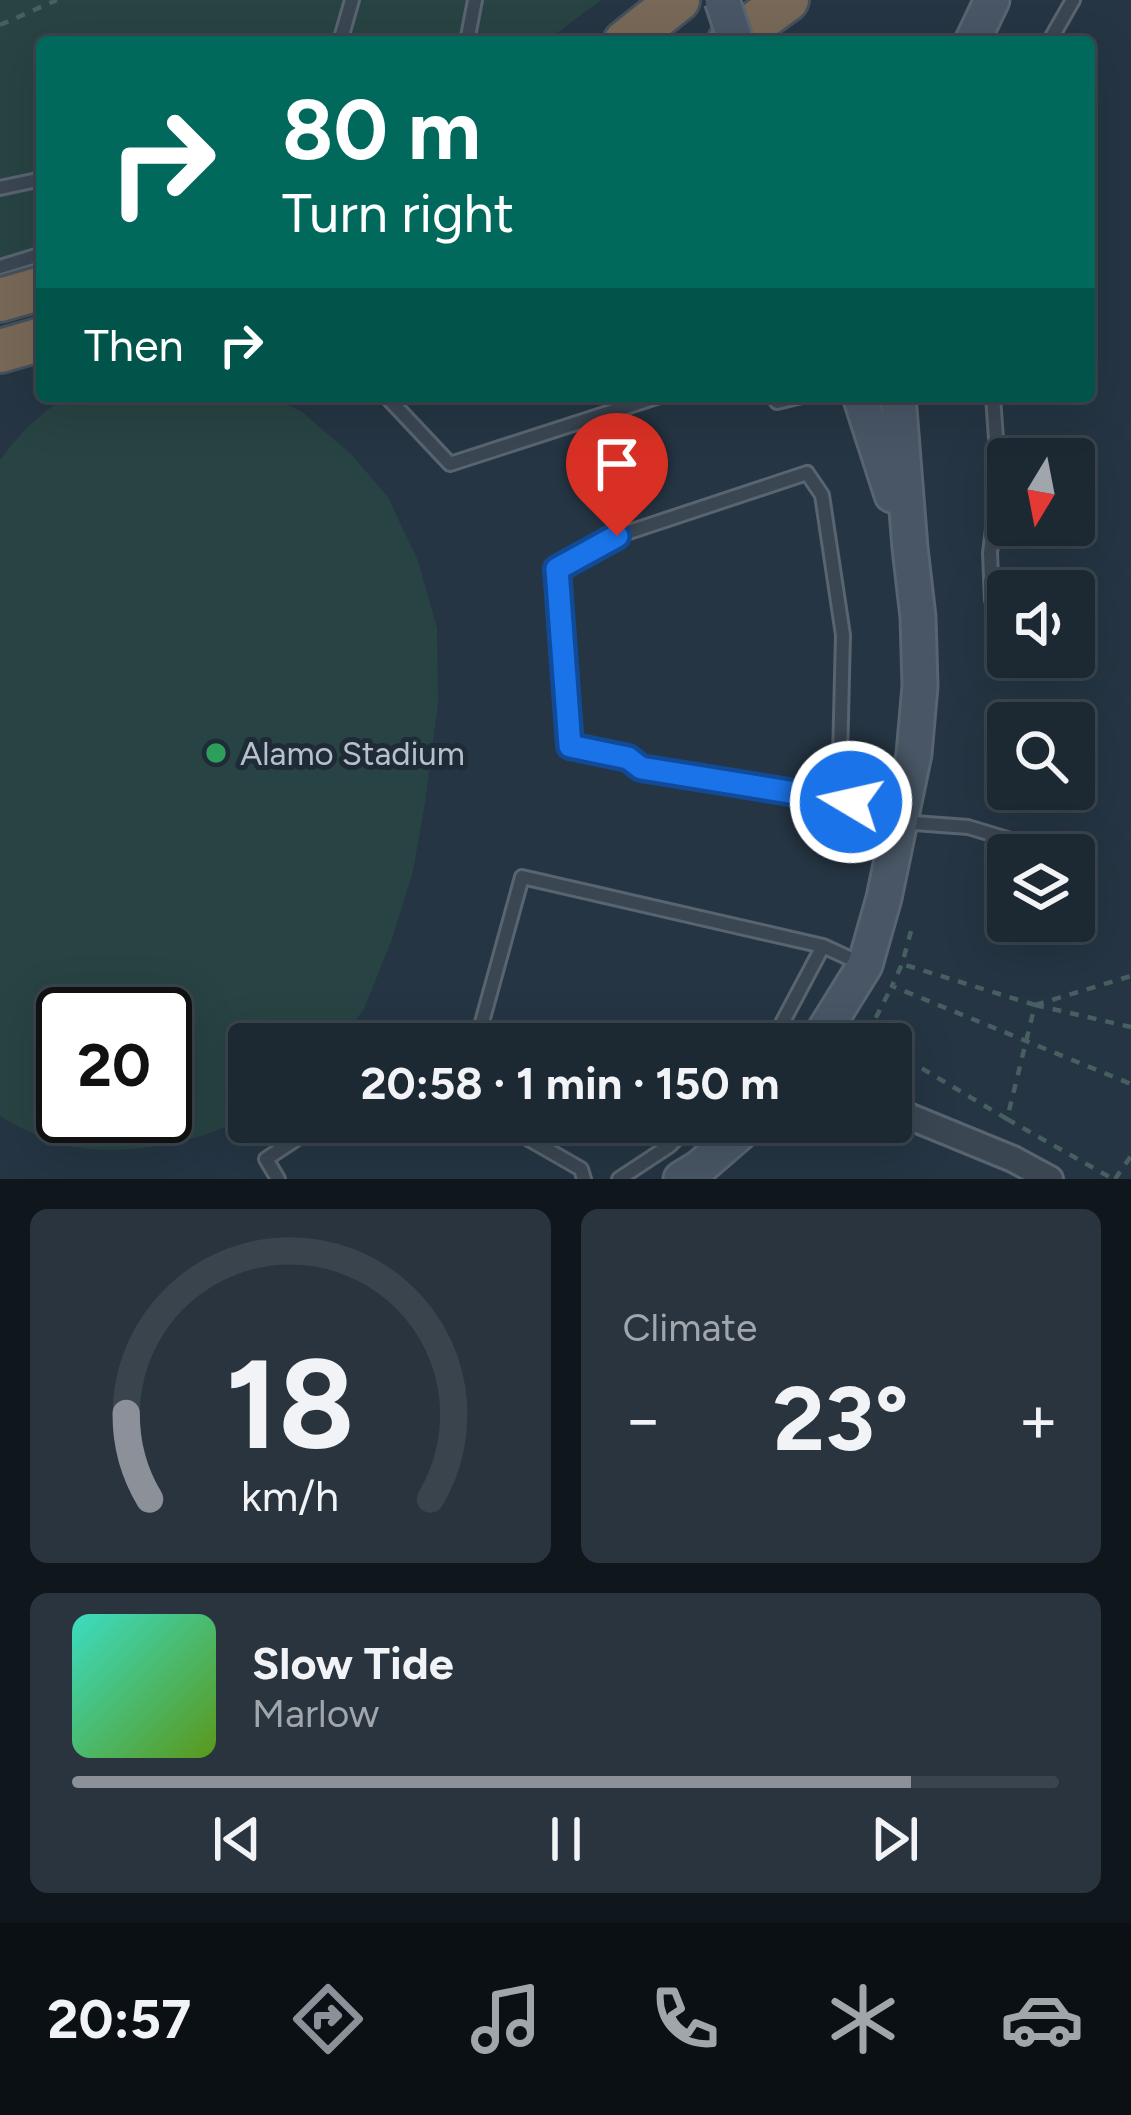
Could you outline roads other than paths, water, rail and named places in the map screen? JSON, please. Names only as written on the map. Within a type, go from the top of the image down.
[{"type":"highway","points":[[633,36],[678,0]]},
{"type":"highway","points":[[741,36],[788,0]]},
{"type":"highway","points":[[0,300],[36,290]]},
{"type":"highway","points":[[0,351],[36,341]]},
{"type":"main road","points":[[722,0],[731,36]]},
{"type":"main road","points":[[975,36],[992,0]]},
{"type":"main road","points":[[862,402],[910,548]]},
{"type":"main road","points":[[829,1023],[865,965],[914,754],[920,686],[918,617],[898,402]]},
{"type":"main road","points":[[693,1175],[729,1143]]},
{"type":"street","points":[[912,1118],[1049,1179]]},
{"type":"lane","points":[[342,36],[352,0]]},
{"type":"lane","points":[[468,36],[475,0]]},
{"type":"lane","points":[[1052,36],[1073,0]]},
{"type":"lane","points":[[0,188],[36,180]]},
{"type":"lane","points":[[0,266],[36,256]]},
{"type":"lane","points":[[392,402],[450,464],[641,402]]},
{"type":"lane","points":[[991,570],[1000,482],[993,402]]},
{"type":"lane","points":[[839,800],[843,635],[822,495],[807,473],[617,536],[557,569],[570,746],[628,758],[641,768],[839,800],[901,823],[968,827],[991,834]]},
{"type":"lane","points":[[482,1023],[522,877],[823,946],[865,965]]},
{"type":"lane","points":[[782,1023],[823,946]]},
{"type":"lane","points":[[278,1179],[266,1159],[290,1143]]},
{"type":"lane","points":[[536,1143],[581,1169],[584,1179]]},
{"type":"lane","points":[[666,1143],[669,1146]]},
{"type":"lane","points":[[619,1179],[672,1143]]},
{"type":"place","name":"Alamo Stadium","points":[[216,753]]}]
